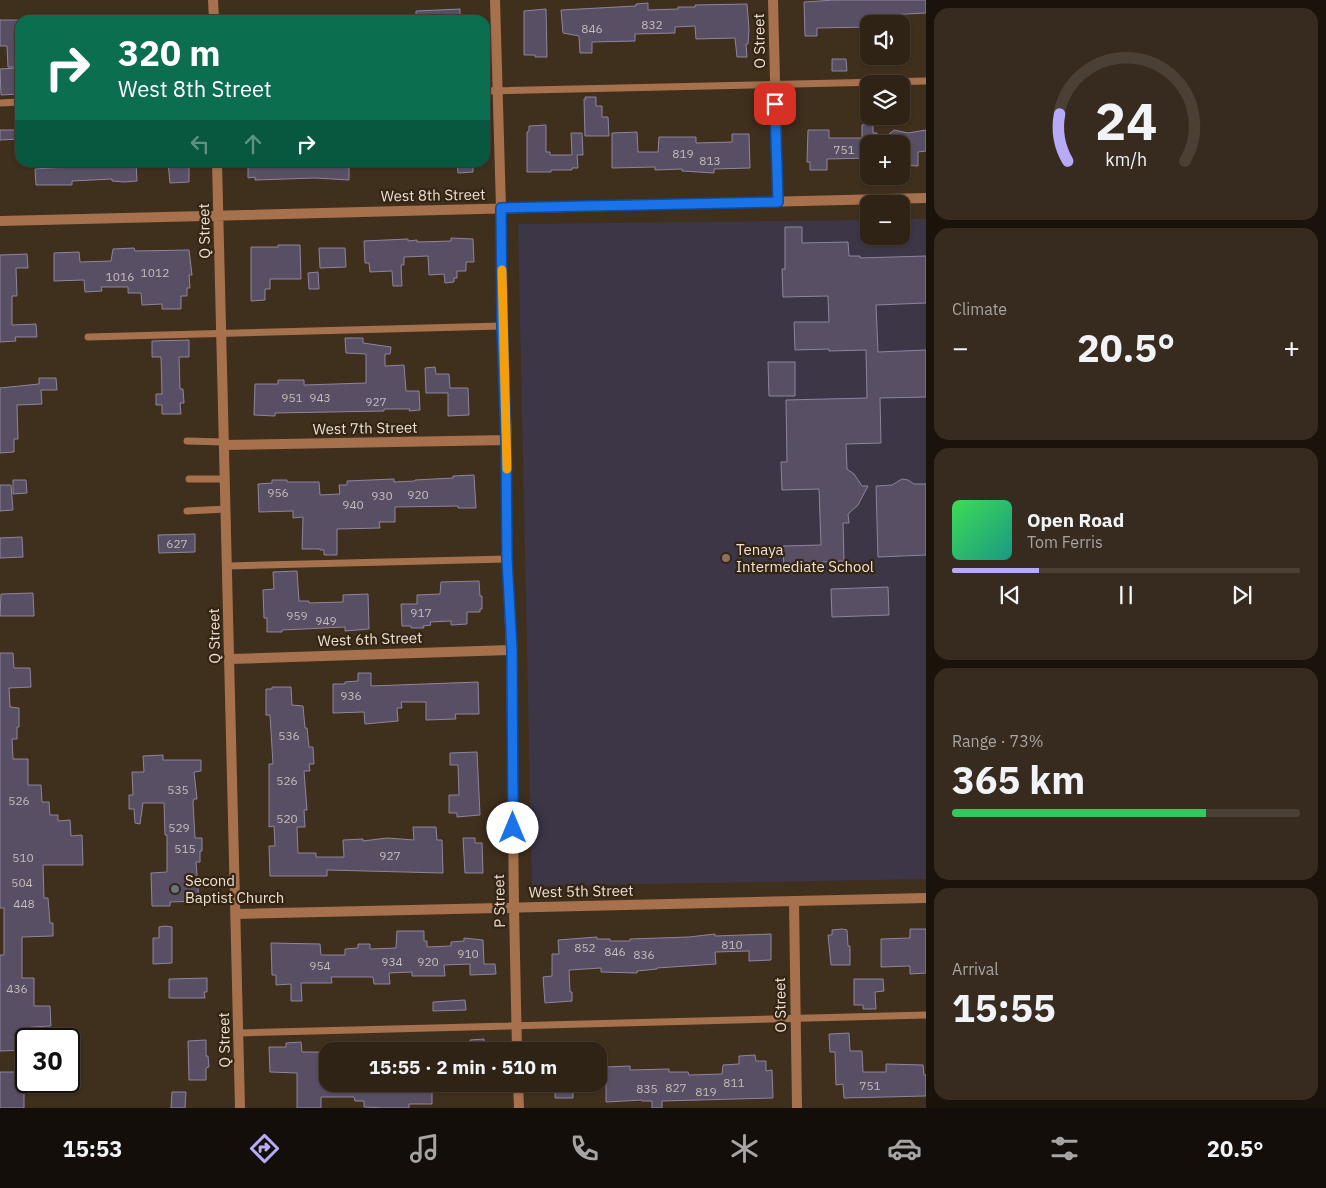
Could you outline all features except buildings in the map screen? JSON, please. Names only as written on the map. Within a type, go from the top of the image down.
[{"type":"street","points":[[213,0],[214,15]]},
{"type":"street","name":"P Street","points":[[496,0],[507,559],[512,650],[517,1042]]},
{"type":"street","name":"O Street","points":[[773,0],[778,202]]},
{"type":"street","name":"Q Street","points":[[217,167],[240,1108]]},
{"type":"street","name":"West 8th Street","points":[[0,221],[926,198]]},
{"type":"street","name":"West 7th Street","points":[[224,443],[506,440]]},
{"type":"street","name":"West 6th Street","points":[[230,659],[512,650]]},
{"type":"street","name":"West 5th Street","points":[[236,914],[926,898]]},
{"type":"street","name":"O Street","points":[[794,901],[797,1108]]},
{"type":"street","points":[[518,1092],[519,1108]]},
{"type":"lane","points":[[490,91],[926,81]]},
{"type":"lane","points":[[0,103],[15,102]]},
{"type":"lane","points":[[88,337],[502,326]]},
{"type":"lane","points":[[187,441],[224,443]]},
{"type":"lane","points":[[189,479],[225,479]]},
{"type":"lane","points":[[187,511],[226,509]]},
{"type":"lane","points":[[228,566],[507,559]]},
{"type":"lane","points":[[239,1033],[926,1015]]},
{"type":"shaded area","name":"Tenaya Intermediate School","points":[[910,219],[926,219],[926,879],[532,886],[518,224],[860,220],[860,245],[910,245]]},
{"type":"slow traffic","points":[[502,270],[507,469]]},
{"type":"place","name":"Tenaya Intermediate School","points":[[726,558]]},
{"type":"place","name":"Second Baptist Church","points":[[175,889]]},
{"type":"route","points":[[513,828],[512,650],[507,559],[501,208],[778,202],[775,104]]}]
